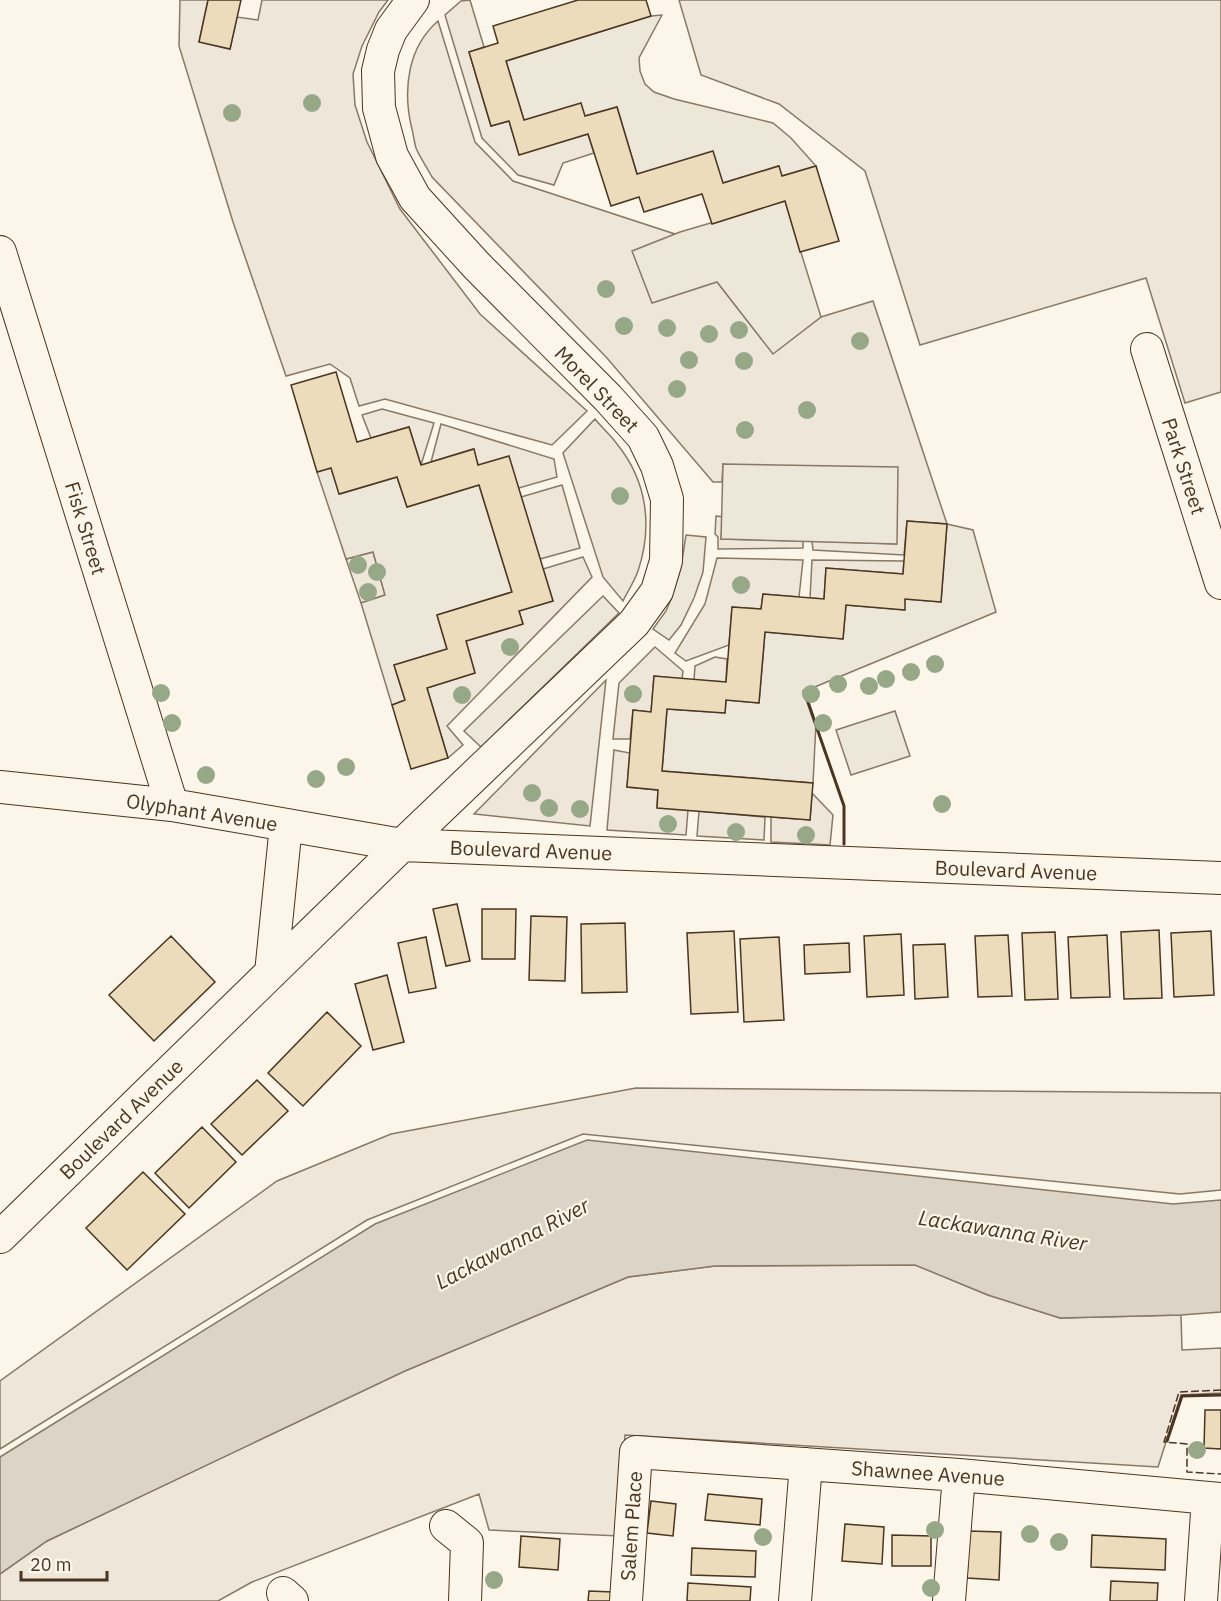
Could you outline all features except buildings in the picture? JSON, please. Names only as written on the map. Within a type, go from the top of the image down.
[{"type":"street","name":"Morel Street","points":[[402,845],[634,623],[657,591],[666,561],[667,499],[657,466],[643,437],[608,398],[477,267],[415,198],[392,156],[379,108],[378,71],[391,30],[413,0]]},
{"type":"street","name":"Fisk Street","points":[[0,252],[172,805]]},
{"type":"street","name":"Park Street","points":[[1147,349],[1221,583]]},
{"type":"street","name":"Olyphant Avenue","points":[[0,787],[172,805],[402,845]]},
{"type":"street","points":[[271,973],[286,825]]},
{"type":"street","name":"Boulevard Avenue","points":[[0,1237],[402,845],[1221,878]]},
{"type":"street","name":"Shawnee Avenue","points":[[636,1452],[959,1475],[1215,1498]]},
{"type":"street","name":"Salem Place","points":[[626,1601],[636,1452]]},
{"type":"street","points":[[795,1601],[806,1464]]},
{"type":"street","points":[[949,1601],[959,1475]]},
{"type":"street","points":[[1201,1601],[1215,1498]]},
{"type":"street","points":[[446,1526],[467,1544],[465,1601]]},
{"type":"shaded area","points":[[180,0],[208,0],[199,42],[230,49],[237,17],[258,20],[262,0],[388,0],[379,12],[362,46],[353,74],[355,105],[367,142],[400,209],[480,314],[587,411],[552,445],[385,399],[359,406],[350,378],[330,364],[286,376],[233,222],[179,46]]},
{"type":"shaded area","points":[[470,0],[484,47],[469,52],[491,126],[509,121],[519,154],[588,134],[594,153],[563,163],[554,185],[518,175],[482,138],[445,15],[461,1]]},
{"type":"shaded area","points":[[679,0],[1221,0],[1221,392],[1185,403],[1146,278],[920,345],[865,171],[779,104],[701,75]]},
{"type":"shaded area","points":[[662,15],[639,58],[640,71],[645,84],[654,92],[674,99],[773,123],[791,138],[816,166],[782,176],[778,166],[723,183],[637,174],[617,107],[585,116],[524,120],[506,61],[651,16]]},
{"type":"shaded area","points":[[438,21],[475,142],[513,181],[681,236],[773,353],[821,317],[873,301],[947,524],[907,521],[904,555],[813,550],[812,541],[897,544],[723,464],[722,482],[713,482],[607,358],[432,177],[415,145],[409,111],[408,83],[410,69],[420,43]]},
{"type":"shaded area","points":[[785,201],[821,317],[773,354],[717,282],[652,303],[632,251],[680,232]]},
{"type":"shaded area","points":[[382,409],[434,423],[421,465],[409,427],[371,438],[362,415]]},
{"type":"shaded area","points":[[595,419],[627,458],[641,489],[644,504],[646,521],[643,554],[623,601],[603,577],[563,453]]},
{"type":"shaded area","points":[[441,424],[554,459],[557,477],[519,488],[478,465],[473,449],[431,462]]},
{"type":"shaded area","points":[[723,464],[898,467],[897,544],[721,539]]},
{"type":"shaded area","points":[[331,468],[340,494],[397,477],[407,507],[479,485],[512,592],[437,615],[447,649],[394,665],[405,700],[392,705],[361,603],[385,595],[373,552],[346,559],[317,472]]},
{"type":"shaded area","points":[[562,485],[580,548],[540,559],[521,497]]},
{"type":"shaded area","points":[[716,516],[723,517],[721,539],[803,541],[803,548],[718,549],[718,537],[715,534]]},
{"type":"shaded area","points":[[947,524],[973,530],[996,612],[805,691],[816,723],[813,783],[662,771],[667,709],[725,713],[726,700],[759,703],[765,632],[843,639],[846,605],[904,610],[905,599],[941,602]]},
{"type":"shaded area","points":[[686,535],[706,537],[703,572],[681,625],[669,640],[653,629],[666,611],[672,597],[681,567]]},
{"type":"shaded area","points":[[373,552],[385,595],[361,603],[346,559]]},
{"type":"shaded area","points":[[583,557],[592,577],[447,726],[463,745],[448,758],[427,688],[475,673],[466,641],[523,624],[519,611],[553,601],[543,569]]},
{"type":"shaded area","points":[[717,558],[803,560],[799,597],[763,594],[761,609],[732,607],[729,645],[686,661],[675,653],[705,604]]},
{"type":"shaded area","points":[[812,560],[904,561],[903,574],[826,568],[824,599],[810,598]]},
{"type":"shaded area","points":[[603,596],[619,613],[481,747],[464,731]]},
{"type":"shaded area","points":[[655,647],[683,671],[682,679],[654,676],[651,712],[633,710],[630,739],[613,739],[619,683]]},
{"type":"shaded area","points":[[715,657],[727,659],[726,682],[694,680],[695,666]]},
{"type":"shaded area","points":[[606,680],[590,826],[474,814]]},
{"type":"shaded area","points":[[895,711],[910,756],[851,775],[836,730]]},
{"type":"shaded area","points":[[614,750],[630,753],[627,787],[658,790],[657,807],[688,810],[686,835],[607,830]]},
{"type":"shaded area","points":[[812,793],[833,815],[830,845],[771,842],[771,817],[810,820]]},
{"type":"shaded area","points":[[699,811],[765,817],[764,840],[697,836]]},
{"type":"shaded area","points":[[636,1088],[1221,1093],[1221,1190],[1180,1194],[583,1134],[367,1220],[0,1449],[0,1381],[277,1181],[391,1134]]},
{"type":"shaded area","points":[[916,1265],[988,1295],[1060,1318],[1181,1315],[1182,1350],[1221,1348],[1221,1393],[1181,1395],[1158,1467],[625,1435],[619,1536],[489,1530],[479,1494],[252,1582],[218,1601],[0,1601],[0,1574],[47,1541],[400,1373],[628,1277],[715,1266]]},
{"type":"water","name":"Lackawanna River","points":[[587,1140],[1173,1204],[1221,1200],[1221,1312],[1060,1318],[988,1295],[915,1265],[715,1266],[628,1277],[405,1371],[47,1541],[0,1574],[0,1457],[375,1224]]},
{"type":"fence","points":[[1221,1390],[1179,1392],[1164,1442],[1187,1444],[1187,1472],[1221,1474]]},
{"type":"wall","points":[[804,691],[844,806],[844,844]]},
{"type":"wall","points":[[1167,1441],[1182,1396],[1221,1395]]}]
